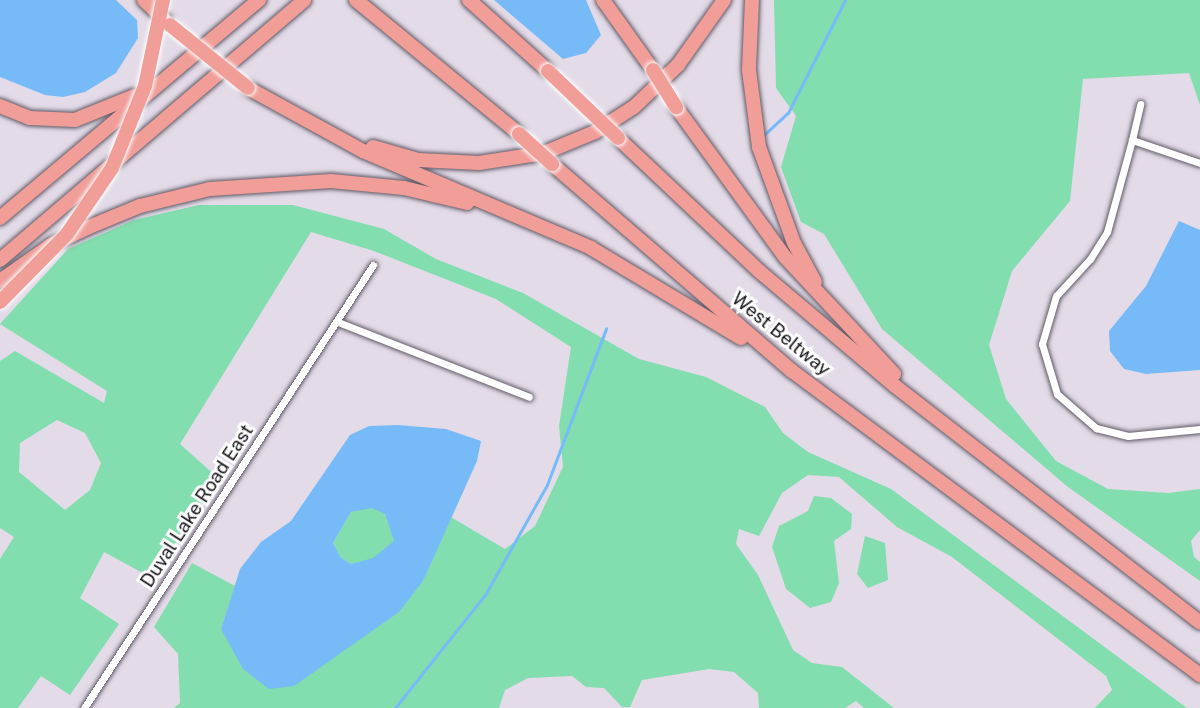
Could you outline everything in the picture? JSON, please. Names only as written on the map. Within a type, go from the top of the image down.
[{"type":"highway","points":[[144,0],[170,25],[248,88],[293,116],[363,151],[539,223],[693,307],[792,371]]},
{"type":"highway","points":[[0,302],[68,234],[112,168],[145,86],[163,0]]},
{"type":"highway","points":[[0,218],[259,0]]},
{"type":"highway","points":[[0,260],[304,0]]},
{"type":"highway","name":"West Beltway","points":[[356,0],[519,134],[792,371],[1200,675]]},
{"type":"highway","name":"West Beltway","points":[[469,0],[759,271],[1028,494],[1200,623]]},
{"type":"highway","points":[[603,0],[742,203],[883,364],[1028,494]]},
{"type":"highway","points":[[293,116],[418,160],[479,163],[544,153],[595,132],[634,107],[678,65],[723,0]]},
{"type":"highway","points":[[752,0],[749,70],[752,113],[766,176],[794,243],[832,307]]},
{"type":"highway","points":[[0,106],[30,118],[75,120],[111,109],[160,82]]},
{"type":"highway","points":[[0,281],[51,245],[89,227],[140,206],[210,188],[331,181],[404,188],[539,223]]},
{"type":"street","points":[[1140,104],[1100,247],[1064,284],[1048,311],[1042,344],[1049,379],[1068,408],[1112,434],[1141,436],[1200,429]]},
{"type":"street","points":[[1132,140],[1200,163]]},
{"type":"street","name":"Duval Lake Road East","points":[[84,708],[373,265]]},
{"type":"street","points":[[338,322],[529,397]]},
{"type":"green space","points":[[774,0],[1200,0],[1200,105],[1189,73],[1083,79],[1070,201],[1012,271],[989,345],[1006,399],[1056,461],[1108,489],[1168,493],[1200,489],[1200,530],[1191,541],[1194,557],[1200,562],[1200,581],[1068,487],[882,329],[824,234],[801,222],[781,167],[796,116],[776,88]]},
{"type":"green space","points":[[199,205],[293,205],[384,229],[436,259],[523,293],[639,359],[706,377],[765,407],[783,433],[808,452],[891,489],[1187,708],[1095,708],[1112,690],[1106,676],[952,557],[897,527],[839,477],[808,475],[782,493],[759,536],[739,529],[736,544],[758,575],[793,650],[812,663],[842,667],[894,708],[864,708],[856,701],[845,708],[759,708],[758,693],[734,672],[709,669],[642,680],[630,707],[622,707],[604,688],[586,687],[572,676],[528,678],[505,690],[499,708],[174,708],[180,703],[178,654],[154,627],[192,563],[235,586],[221,629],[423,581],[449,516],[505,549],[535,526],[563,467],[559,426],[571,347],[496,299],[374,251],[311,232],[180,444],[219,479],[152,578],[104,552],[80,598],[119,624],[70,695],[41,676],[18,708],[0,708],[0,559],[14,537],[0,528],[0,361],[15,351],[104,403],[107,391],[0,324],[68,249],[134,220]],"holes":[[[57,420],[85,433],[101,463],[90,490],[65,510],[19,472],[20,443]]]},
{"type":"green space","points":[[814,496],[831,498],[852,514],[851,529],[834,541],[839,583],[831,602],[810,608],[786,589],[772,547],[779,526],[808,511]]},
{"type":"green space","points":[[372,507],[385,514],[395,541],[373,559],[351,564],[341,558],[333,543],[351,512]]},
{"type":"green space","points":[[865,536],[885,543],[888,580],[868,588],[857,574]]},
{"type":"water","points":[[0,0],[116,0],[137,20],[138,38],[116,73],[85,92],[63,97],[45,95],[0,77]]},
{"type":"water","points":[[494,0],[586,0],[601,35],[586,53],[563,59]]},
{"type":"water","points":[[1179,221],[1200,230],[1200,370],[1146,374],[1124,369],[1110,351],[1109,331],[1146,286]]},
{"type":"water","points":[[398,425],[446,429],[481,441],[477,461],[423,581],[399,612],[294,686],[269,689],[243,669],[221,629],[240,569],[261,542],[291,521],[350,435],[369,426]],"holes":[[[372,508],[385,514],[394,541],[373,558],[351,564],[341,558],[333,543],[351,512]]]},
{"type":"waterway","points":[[764,135],[788,113],[845,0]]},
{"type":"waterway","points":[[395,708],[485,595],[547,485],[606,329]]}]
